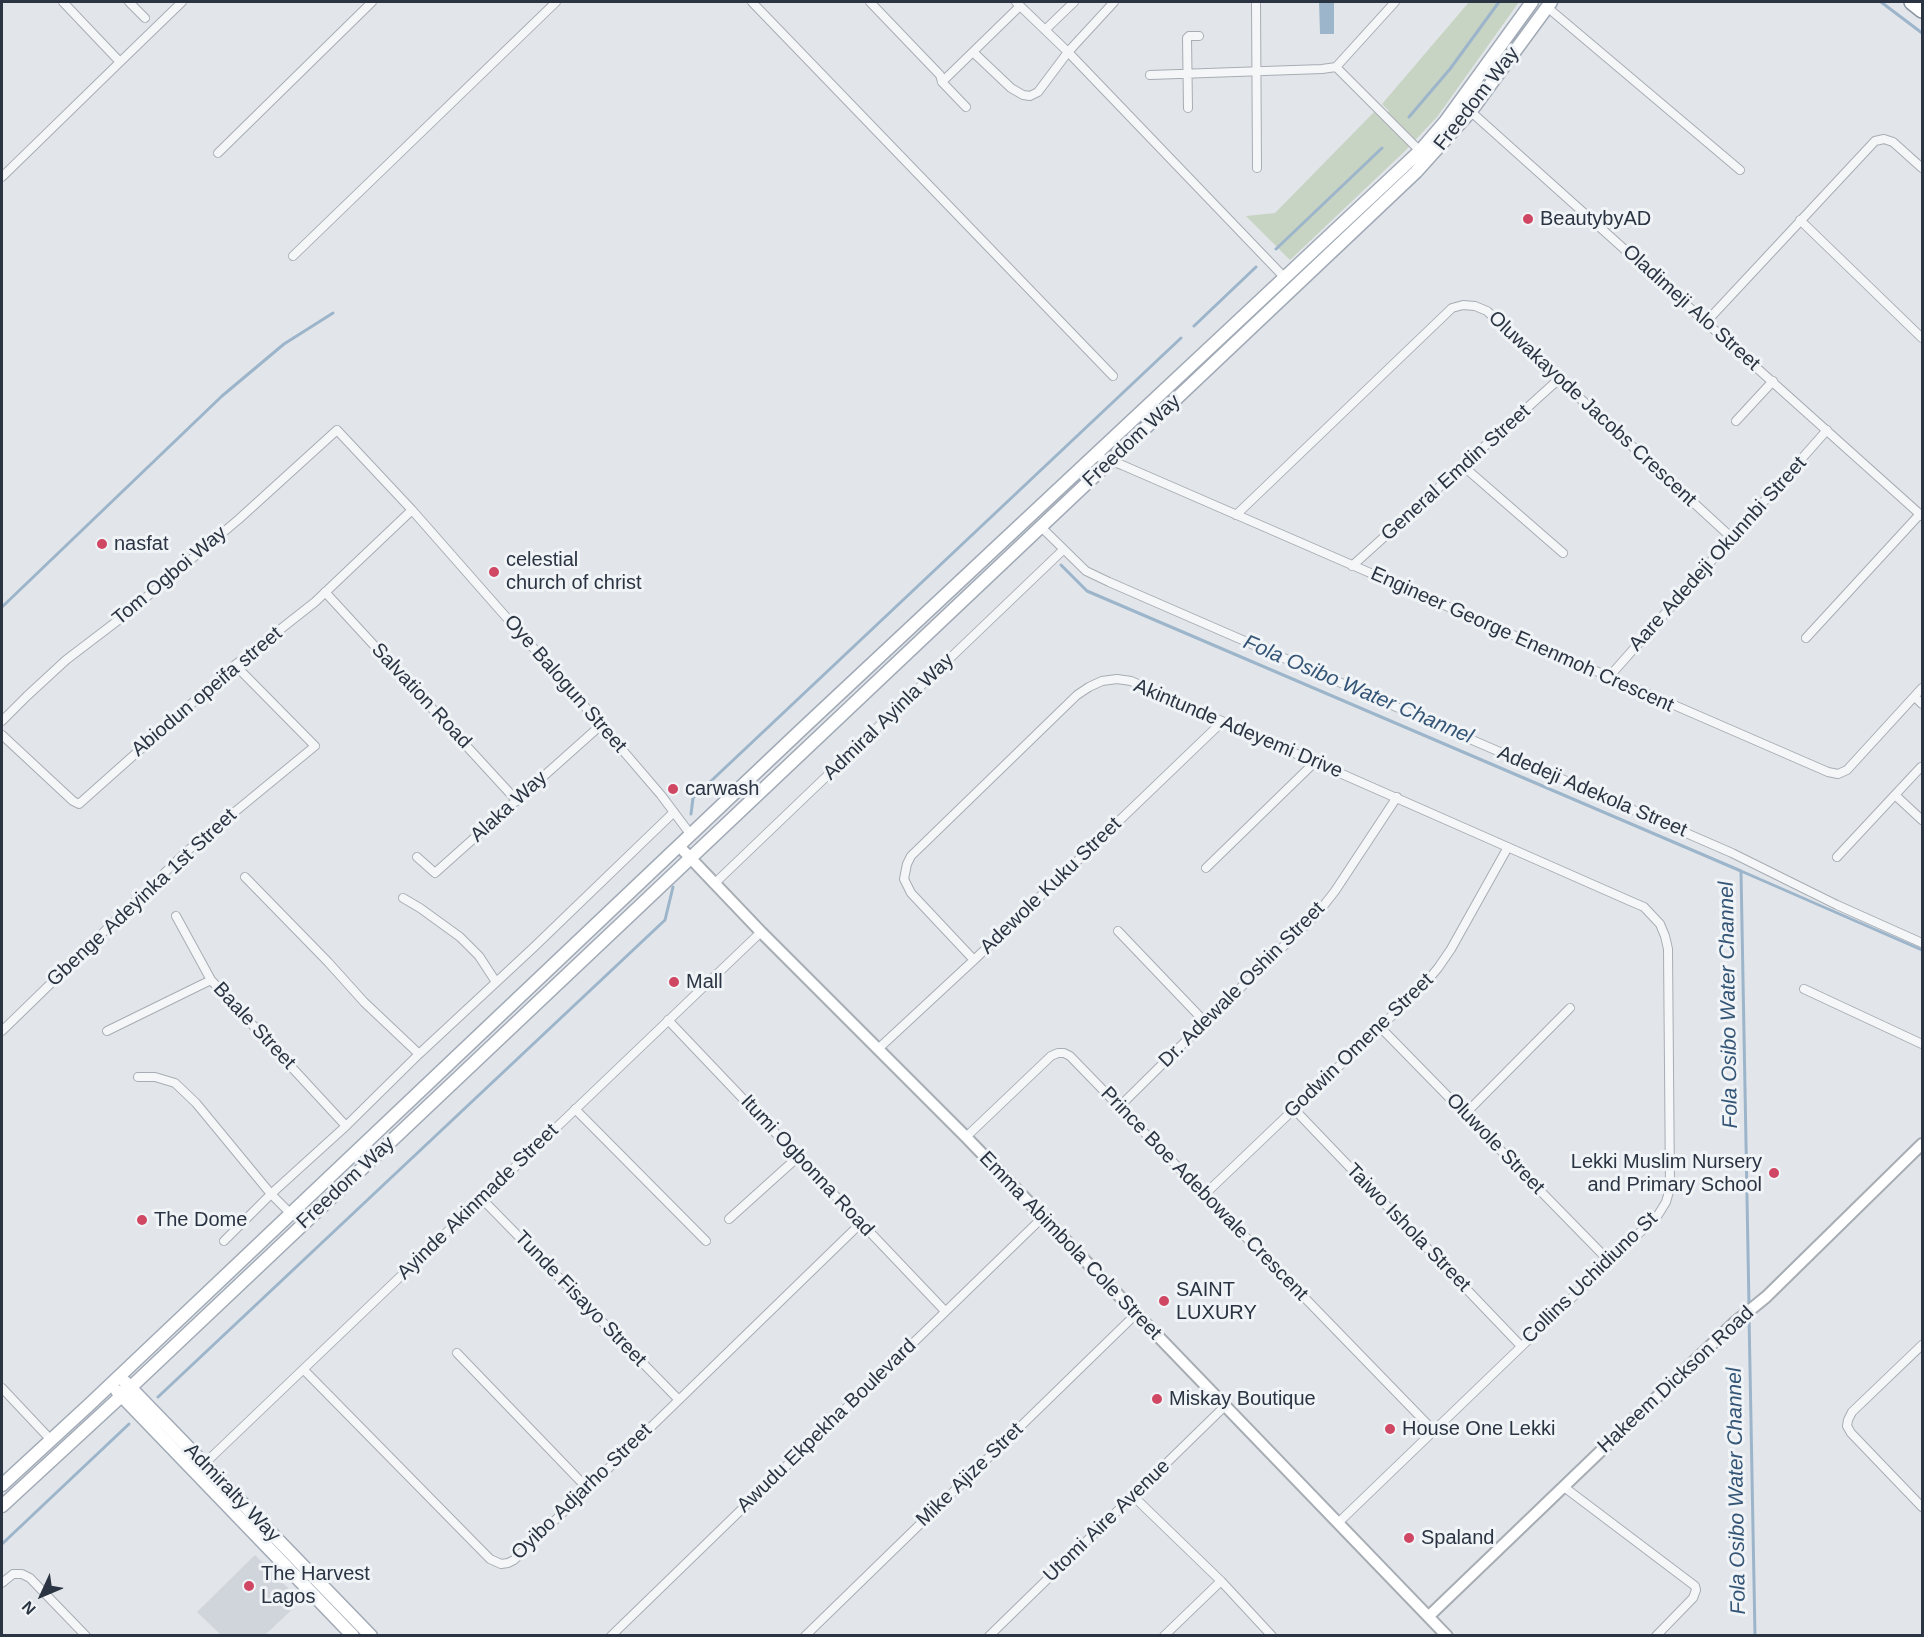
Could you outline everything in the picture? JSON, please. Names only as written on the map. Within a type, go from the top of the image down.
[{"type":"highway","points":[[1912,2],[1923,10]]},
{"type":"main road","name":"Freedom Way","points":[[2,1485],[1420,151],[1532,2]]},
{"type":"main road","name":"Freedom Way","points":[[2,1506],[126,1392],[1416,172],[1471,111],[1549,4]]},
{"type":"main road","name":"Admiralty Way","points":[[114,1380],[200,1468],[371,1635]]},
{"type":"main road","name":"Admiralty Way","points":[[200,1468],[353,1635]]},
{"type":"street","points":[[63,2],[120,62]]},
{"type":"street","points":[[129,2],[145,18]]},
{"type":"street","points":[[2,177],[183,2]]},
{"type":"street","points":[[218,153],[372,2]]},
{"type":"street","points":[[293,256],[556,2]]},
{"type":"street","points":[[752,2],[1113,376]]},
{"type":"street","points":[[870,2],[940,75],[942,82],[966,107]]},
{"type":"street","points":[[1045,30],[1074,2]]},
{"type":"street","points":[[974,52],[1011,88],[1030,96],[1038,92],[1068,52],[1114,2]]},
{"type":"street","points":[[1256,2],[1257,168]]},
{"type":"street","points":[[1150,75],[1336,67],[1395,2]]},
{"type":"street","points":[[942,82],[974,52],[1018,4],[1068,52],[1285,278]]},
{"type":"street","points":[[1549,4],[1740,171]]},
{"type":"street","points":[[1188,108],[1187,37],[1199,36]]},
{"type":"street","points":[[1336,67],[1420,151]]},
{"type":"street","name":"Oladimeji Alo Street","points":[[1459,101],[1921,515]]},
{"type":"street","points":[[1707,321],[1875,141],[1884,139],[1893,142],[1923,168]]},
{"type":"street","points":[[1800,220],[1923,338]]},
{"type":"street","name":"Oluwakayode Jacobs Crescent","points":[[1236,515],[1452,308],[1463,305],[1475,306],[1487,311],[1732,538]]},
{"type":"street","name":"General Emdin Street","points":[[1352,566],[1559,379]]},
{"type":"street","points":[[1736,421],[1773,381]]},
{"type":"street","name":"Oye Balogun Street","points":[[337,430],[412,510],[601,724],[691,835]]},
{"type":"street","name":"Tom Ogboi Way","points":[[2,721],[66,660],[125,615],[239,519],[337,430]]},
{"type":"street","name":"Aare Adedeji Okunnbi Street","points":[[1608,678],[1827,430]]},
{"type":"street","name":"Engineer George Enenmoh Crescent","points":[[1096,456],[1113,460],[1816,768],[1838,774],[1847,770],[1923,688]]},
{"type":"street","points":[[1463,466],[1563,553]]},
{"type":"street","name":"Abiodun opeifa street","points":[[2,735],[79,804],[236,665],[315,602],[412,510]]},
{"type":"street","points":[[1806,638],[1921,515]]},
{"type":"street","name":"Adedeji Adekola Street","points":[[1040,526],[1086,572],[1732,853],[1837,905],[1923,943]]},
{"type":"street","name":"Admiral Ayinla Way","points":[[714,884],[1063,550]]},
{"type":"street","name":"Salvation Road","points":[[325,592],[518,801]]},
{"type":"street","name":"Gbenge Adeyinka 1st Street","points":[[2,1031],[186,852],[315,746],[236,665]]},
{"type":"street","name":"Akintunde Adeyemi Drive","points":[[974,960],[911,893],[904,879],[911,856],[1052,719],[1089,687],[1102,681],[1117,679],[1131,681],[1644,908],[1660,924]]},
{"type":"street","points":[[1915,697],[1923,704]]},
{"type":"street","name":"Adewole Kuku Street","points":[[878,1049],[1222,722]]},
{"type":"street","name":"Alaka Way","points":[[417,857],[435,873],[518,801],[601,724]]},
{"type":"street","points":[[1206,868],[1315,762]]},
{"type":"street","points":[[1837,857],[1921,767]]},
{"type":"street","points":[[1895,795],[1923,820]]},
{"type":"street","name":"Dr. Adewale Oshin Street","points":[[1119,1107],[1317,914],[1335,891],[1397,797]]},
{"type":"street","points":[[224,1241],[674,812]]},
{"type":"street","points":[[679,846],[690,859]]},
{"type":"street","name":"Godwin Omene Street","points":[[1204,1195],[1422,987],[1451,949],[1508,847]]},
{"type":"street","name":"Emma Abimbola Cole Street","points":[[690,859],[966,1137],[1447,1635]]},
{"type":"street","points":[[245,877],[364,1002],[419,1054]]},
{"type":"street","points":[[403,898],[460,937],[479,956],[496,982]]},
{"type":"street","name":"Baale Street","points":[[176,916],[211,980],[346,1126]]},
{"type":"street","name":"Collins Uchidiuno St","points":[[1338,1523],[1658,1215],[1666,1202],[1670,1188],[1668,949],[1660,924]]},
{"type":"street","name":"Ayinde Akinmade Street","points":[[200,1468],[761,932]]},
{"type":"street","points":[[1118,932],[1205,1022]]},
{"type":"street","points":[[107,1031],[211,980]]},
{"type":"street","points":[[1804,989],[1923,1044]]},
{"type":"street","points":[[1465,1114],[1570,1008]]},
{"type":"street","name":"Itumi Ogbonna Road","points":[[668,1020],[945,1311]]},
{"type":"street","name":"Oluwole Street","points":[[1380,1028],[1609,1261]]},
{"type":"street","name":"Prince Boe Adebowale Crescent","points":[[966,1137],[1051,1056],[1058,1053],[1070,1056],[1434,1431]]},
{"type":"street","points":[[138,1077],[155,1077],[176,1083],[196,1103],[271,1194],[291,1214]]},
{"type":"street","points":[[575,1109],[706,1241]]},
{"type":"street","name":"Taiwo Ishola Street","points":[[1294,1109],[1521,1346]]},
{"type":"street","name":"Hakeem Dickson Road","points":[[1429,1616],[1734,1323],[1766,1297],[1923,1144]]},
{"type":"street","points":[[729,1219],[799,1156]]},
{"type":"street","name":"Tunde Fisayo Street","points":[[482,1198],[678,1400]]},
{"type":"street","name":"Awudu Ekpekha Boulevard","points":[[611,1635],[1043,1217]]},
{"type":"street","name":"Oyibo Adjarho Street","points":[[304,1370],[490,1559],[508,1563],[514,1560],[861,1223]]},
{"type":"street","name":"Mike Ajize Stret","points":[[805,1635],[1136,1314]]},
{"type":"street","points":[[1922,1505],[1851,1433],[1847,1426],[1852,1412],[1923,1345]]},
{"type":"street","points":[[457,1353],[587,1488]]},
{"type":"street","points":[[2,1388],[51,1440]]},
{"type":"street","name":"Utomi Aire Avenue","points":[[989,1635],[1225,1406]]},
{"type":"street","points":[[1564,1487],[1695,1586],[1693,1598],[1656,1635]]},
{"type":"street","points":[[1132,1495],[1221,1581],[1272,1635]]},
{"type":"street","points":[[2,1583],[13,1574],[22,1574],[30,1578],[86,1635]]},
{"type":"street","points":[[1164,1635],[1221,1581]]},
{"type":"shaded area","points":[[255,1555],[301,1601],[265,1635],[221,1635],[197,1612]]},
{"type":"green space","points":[[1469,2],[1519,2],[1437,117],[1405,151],[1290,260],[1246,216],[1275,213],[1374,112],[1382,119],[1389,111],[1382,104]]},
{"type":"water","points":[[1319,2],[1334,2],[1334,34],[1320,34]]},
{"type":"waterway","points":[[1409,117],[1450,69],[1499,2]]},
{"type":"waterway","points":[[1881,2],[1922,33]]},
{"type":"waterway","points":[[1276,249],[1382,148]]},
{"type":"waterway","points":[[1194,326],[1256,267]]},
{"type":"waterway","points":[[2,607],[222,396],[284,344],[333,313]]},
{"type":"waterway","points":[[691,814],[693,798],[1181,338]]},
{"type":"waterway","name":"Fola Osibo Water Channel","points":[[1061,565],[1087,591],[1741,871],[1749,1306]]},
{"type":"waterway","points":[[1741,871],[1922,950]]},
{"type":"waterway","points":[[158,1397],[665,920],[673,887]]},
{"type":"waterway","name":"Fola Osibo Water Channel","points":[[1749,1315],[1755,1636]]},
{"type":"waterway","points":[[2,1544],[129,1424]]},
{"type":"place","name":"BeautybyAD","points":[[1528,219]]},
{"type":"place","name":"nasfat","points":[[102,544]]},
{"type":"place","name":"celestial church of christ","points":[[494,572]]},
{"type":"place","name":"carwash","points":[[673,789]]},
{"type":"place","name":"Mall","points":[[674,982]]},
{"type":"place","name":"Lekki Muslim Nursery and Primary School","points":[[1774,1173]]},
{"type":"place","name":"The Dome","points":[[142,1220]]},
{"type":"place","name":"SAINT LUXURY","points":[[1164,1301]]},
{"type":"place","name":"Miskay Boutique","points":[[1157,1399]]},
{"type":"place","name":"House One Lekki","points":[[1390,1429]]},
{"type":"place","name":"Spaland","points":[[1409,1538]]},
{"type":"place","name":"The Harvest Lagos","points":[[249,1586]]}]
